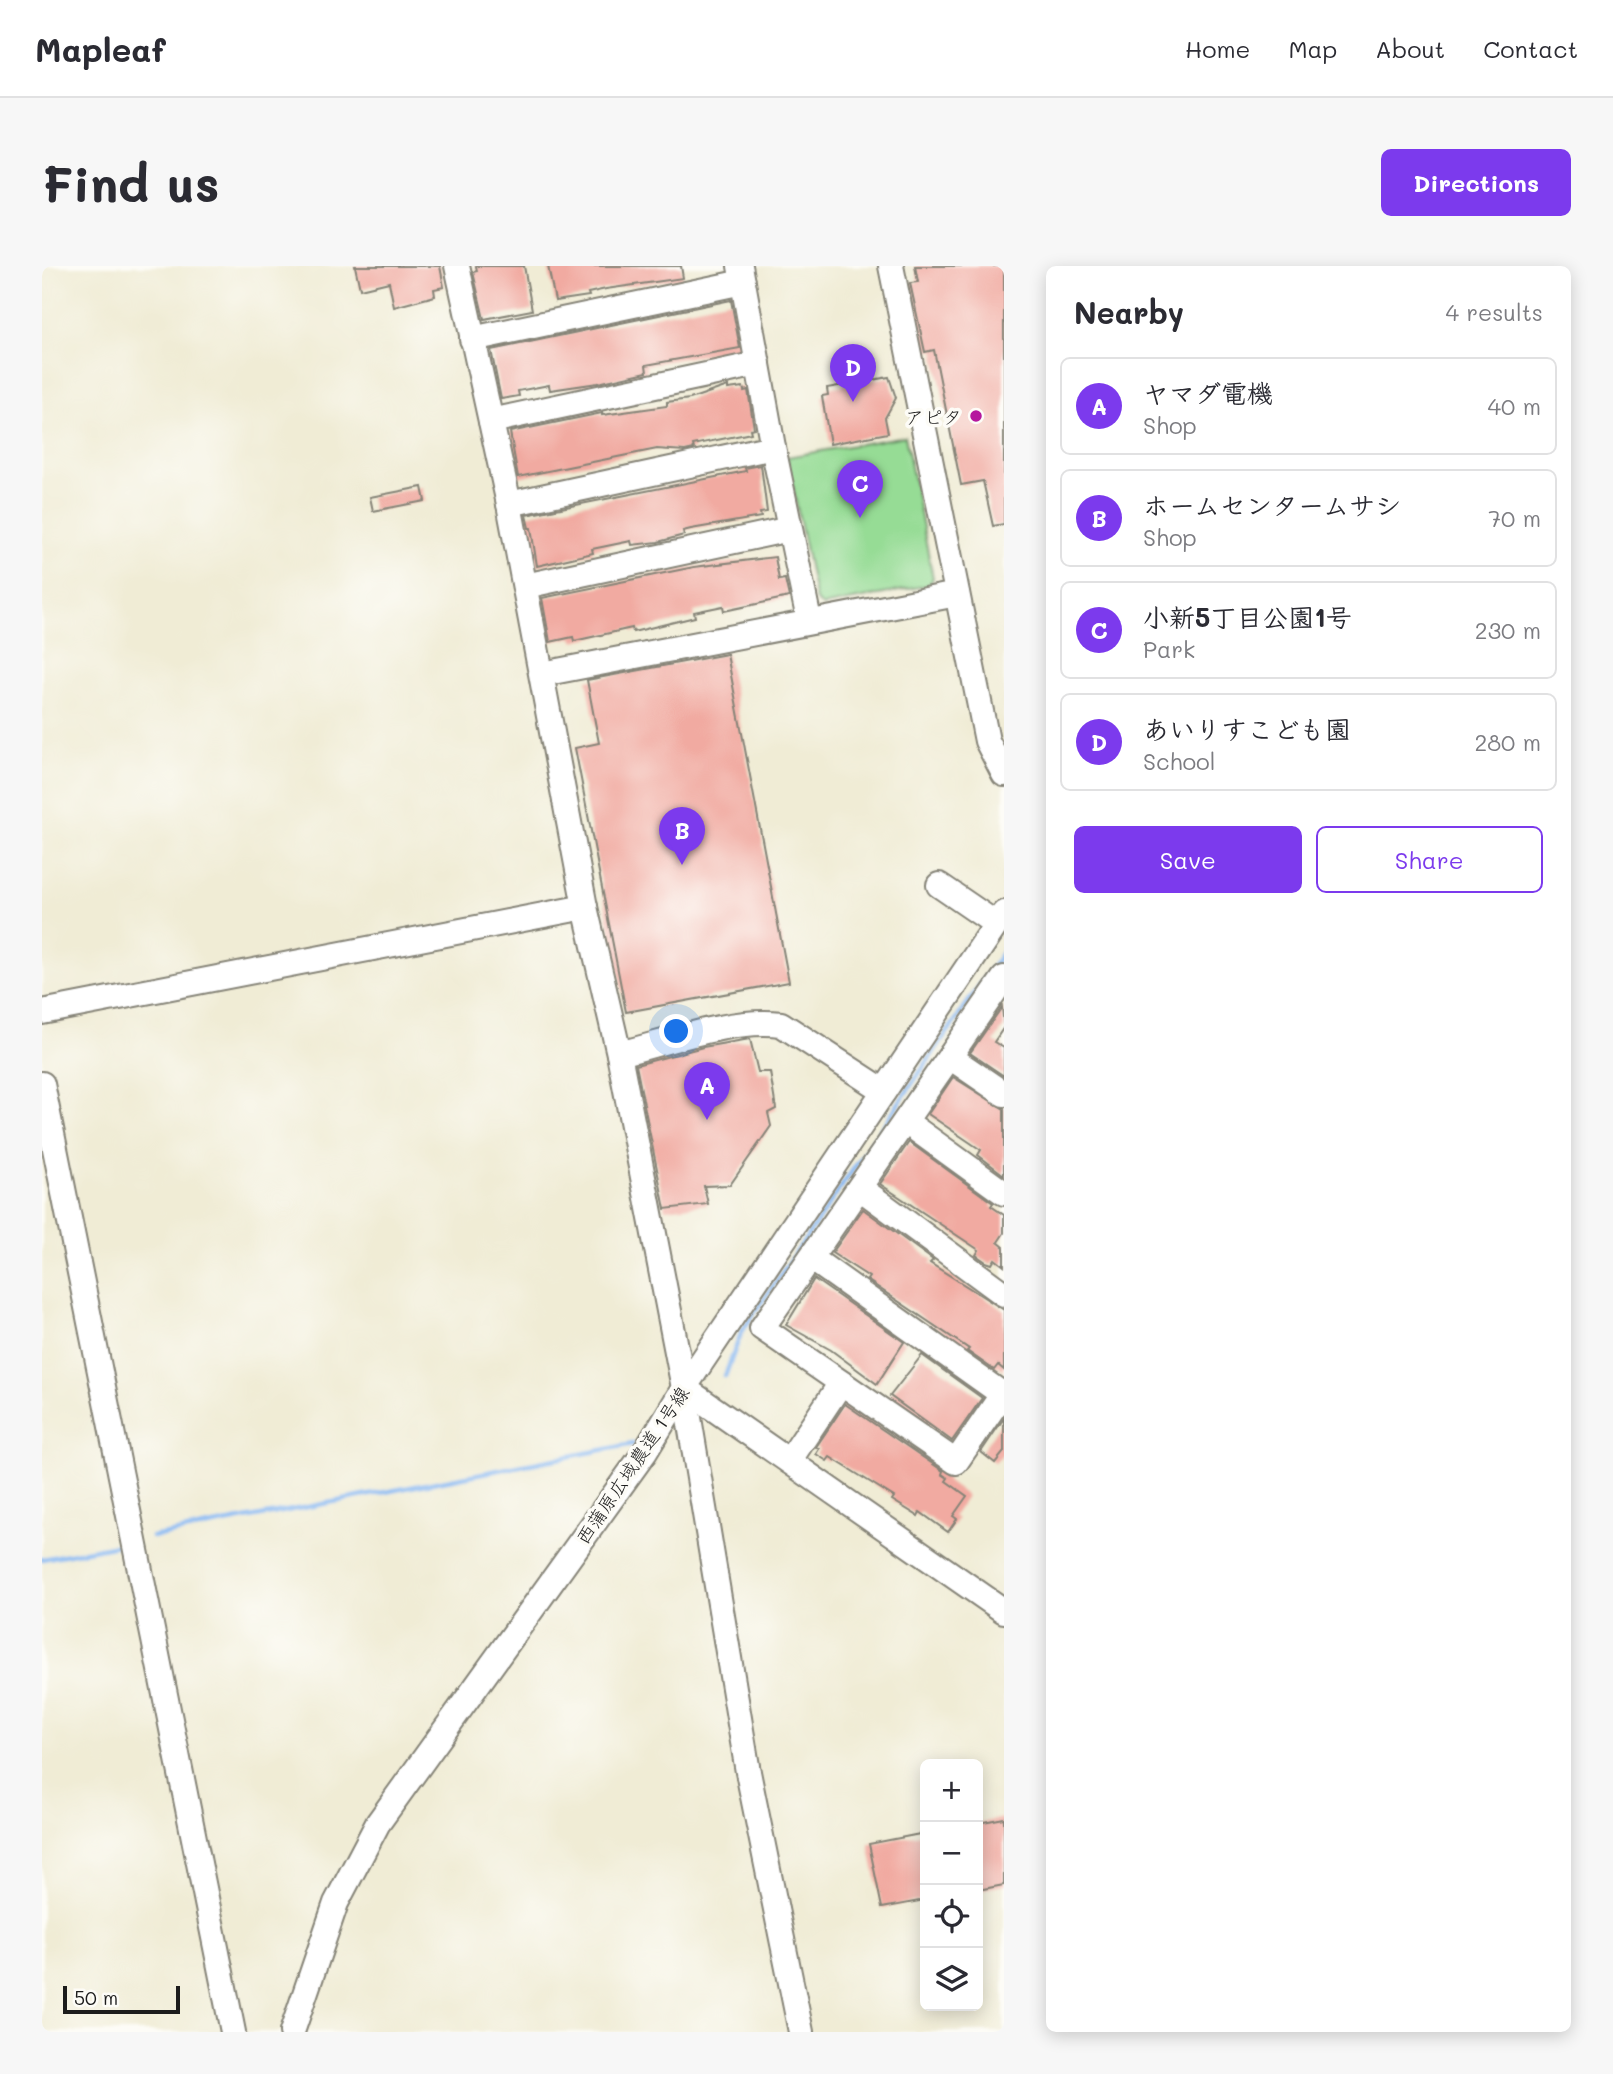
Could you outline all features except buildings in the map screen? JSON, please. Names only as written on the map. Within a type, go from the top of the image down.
[{"type":"street","points":[[457,266],[509,504],[585,906],[619,1054],[684,1388],[748,1772],[801,2032]]},
{"type":"street","points":[[891,266],[987,741],[1004,774]]},
{"type":"street","points":[[472,339],[741,274],[809,620]]},
{"type":"street","points":[[491,421],[758,364]]},
{"type":"street","points":[[509,504],[773,447]]},
{"type":"street","points":[[524,586],[790,530]]},
{"type":"street","points":[[542,674],[809,620],[957,594]]},
{"type":"street","points":[[939,885],[1000,919]]},
{"type":"street","points":[[42,1012],[585,906]]},
{"type":"street","name":"西蒲原広域農道 1号線","points":[[292,2032],[336,1903],[378,1823],[645,1452],[684,1388],[1000,919]]},
{"type":"street","points":[[811,1258],[1003,1393],[956,1462],[762,1328],[1002,984]]},
{"type":"street","points":[[619,1054],[741,1025],[762,1022],[781,1024],[884,1091]]},
{"type":"street","points":[[950,1057],[1004,1094]]},
{"type":"street","points":[[42,1084],[233,2032]]},
{"type":"street","points":[[906,1122],[1004,1193]]},
{"type":"street","points":[[860,1188],[1004,1294]]},
{"type":"street","points":[[789,1461],[841,1383]]},
{"type":"street","points":[[684,1388],[1004,1611]]},
{"type":"green space","points":[[905,436],[933,578],[929,585],[823,606],[816,601],[787,457]]},
{"type":"waterway","points":[[725,1376],[742,1331],[1004,950]]},
{"type":"waterway","points":[[152,1537],[633,1444]]},
{"type":"waterway","points":[[42,1559],[123,1544]]},
{"type":"place","name":"あいりすこども園","points":[[853,402]]},
{"type":"place","name":"アピタ","points":[[976,416]]},
{"type":"place","name":"小新5丁目公園1号","points":[[860,518]]},
{"type":"place","name":"ホームセンタームサシ","points":[[682,865]]},
{"type":"place","name":"ヤマダ電機","points":[[707,1120]]}]
